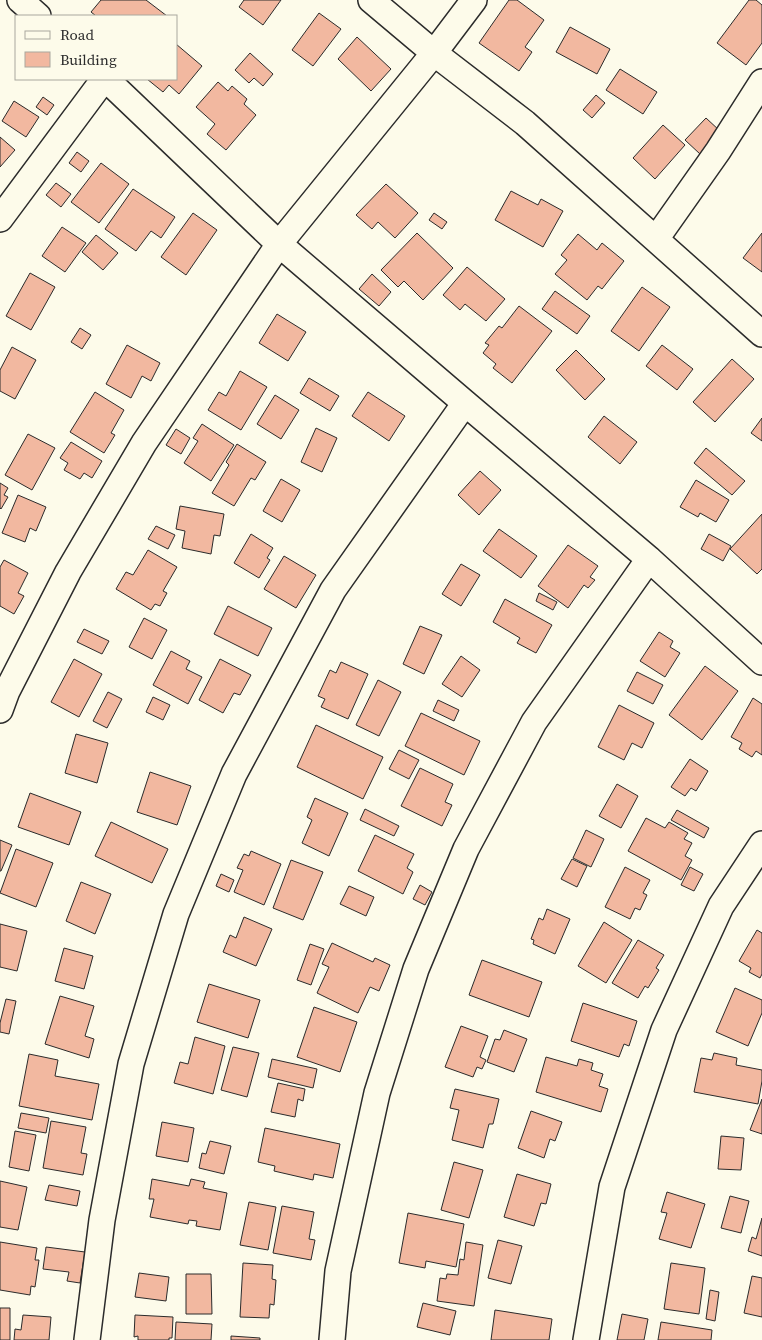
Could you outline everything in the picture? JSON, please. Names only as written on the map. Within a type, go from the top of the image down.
[{"type":"street","points":[[20,0],[37,15]]},
{"type":"street","points":[[372,0],[434,53],[525,123],[762,334]]},
{"type":"street","points":[[0,710],[7,691],[68,572],[144,443],[279,244],[434,53],[474,0]]},
{"type":"street","points":[[0,219],[104,80]]},
{"type":"street","points":[[106,80],[279,244],[649,559],[762,662]]},
{"type":"street","points":[[656,239],[718,151],[762,82]]},
{"type":"street","points":[[87,1340],[102,1220],[131,1064],[176,914],[234,774],[333,590],[465,403]]},
{"type":"street","points":[[332,1340],[338,1271],[375,1103],[416,969],[466,849],[534,722],[649,559]]},
{"type":"street","points":[[586,1340],[612,1187],[664,1030],[721,906],[762,844]]},
{"type":"building","points":[[101,0],[146,0],[166,15],[95,15],[91,12]]},
{"type":"building","points":[[244,0],[281,0],[263,25],[239,7]]},
{"type":"building","points":[[509,0],[517,0],[544,20],[525,47],[532,52],[519,71],[479,43]]},
{"type":"building","points":[[749,0],[756,0],[762,5],[762,43],[746,65],[717,43]]},
{"type":"building","points":[[319,13],[341,29],[313,66],[292,50]]},
{"type":"building","points":[[570,27],[610,49],[597,74],[556,52]]},
{"type":"building","points":[[357,37],[391,69],[371,91],[338,59]]},
{"type":"building","points":[[178,46],[202,66],[179,94],[169,85],[163,92],[148,80],[178,80]]},
{"type":"building","points":[[250,53],[273,74],[263,86],[254,78],[249,83],[235,70]]},
{"type":"building","points":[[620,69],[657,92],[643,114],[606,90]]},
{"type":"building","points":[[218,82],[228,91],[232,86],[247,99],[244,104],[256,115],[226,150],[207,134],[215,124],[196,107]]},
{"type":"building","points":[[596,95],[605,103],[592,118],[583,110]]},
{"type":"building","points":[[43,97],[54,105],[47,115],[36,107]]},
{"type":"building","points":[[14,101],[39,117],[26,137],[2,121]]},
{"type":"building","points":[[706,118],[720,131],[700,154],[685,140]]},
{"type":"building","points":[[663,125],[685,145],[655,179],[633,158]]},
{"type":"building","points":[[0,137],[15,150],[0,167]]},
{"type":"building","points":[[77,152],[89,161],[81,172],[69,163]]},
{"type":"building","points":[[101,163],[129,184],[99,223],[71,202]]},
{"type":"building","points":[[56,183],[71,194],[61,207],[46,195]]},
{"type":"building","points":[[386,184],[418,213],[395,238],[378,222],[372,229],[356,215]]},
{"type":"building","points":[[133,189],[175,217],[161,238],[151,231],[136,251],[105,229]]},
{"type":"building","points":[[511,191],[538,205],[541,199],[563,211],[543,247],[495,220]]},
{"type":"building","points":[[193,213],[217,230],[186,275],[161,257]]},
{"type":"building","points":[[434,213],[447,222],[442,229],[429,220]]},
{"type":"building","points":[[62,227],[86,243],[65,272],[42,256]]},
{"type":"building","points":[[417,233],[453,268],[423,300],[404,281],[398,287],[381,270]]},
{"type":"building","points":[[762,233],[762,272],[743,258]]},
{"type":"building","points":[[578,234],[597,250],[602,243],[624,261],[602,289],[598,286],[587,300],[555,274],[567,260],[561,255]]},
{"type":"building","points":[[96,235],[118,253],[103,270],[82,252]]},
{"type":"building","points":[[467,267],[505,299],[486,321],[465,304],[460,310],[443,295]]},
{"type":"building","points":[[30,273],[55,287],[31,330],[6,316]]},
{"type":"building","points":[[372,274],[391,292],[379,306],[359,289]]},
{"type":"building","points":[[642,287],[670,307],[639,351],[611,331]]},
{"type":"building","points":[[555,291],[590,316],[577,334],[542,309]]},
{"type":"building","points":[[519,306],[552,331],[512,383],[493,368],[496,364],[483,353],[489,345],[485,343],[499,326],[502,328]]},
{"type":"building","points":[[277,314],[306,332],[288,361],[259,343]]},
{"type":"building","points":[[80,328],[91,335],[82,349],[71,342]]},
{"type":"building","points":[[127,345],[160,363],[151,381],[142,376],[131,398],[106,384]]},
{"type":"building","points":[[662,345],[693,369],[677,390],[646,366]]},
{"type":"building","points":[[12,347],[36,360],[15,399],[0,391],[0,370]]},
{"type":"building","points":[[576,350],[605,379],[585,400],[556,370]]},
{"type":"building","points":[[732,359],[754,379],[715,422],[693,402]]},
{"type":"building","points":[[240,371],[267,387],[241,430],[208,410],[219,392],[226,396]]},
{"type":"building","points":[[309,378],[339,396],[330,411],[300,393]]},
{"type":"building","points":[[95,392],[124,410],[111,433],[115,435],[104,453],[70,432]]},
{"type":"building","points":[[368,392],[405,416],[389,441],[352,416]]},
{"type":"building","points":[[275,395],[299,410],[281,439],[257,424]]},
{"type":"building","points":[[604,416],[637,442],[620,464],[588,437]]},
{"type":"building","points":[[762,418],[762,441],[751,433]]},
{"type":"building","points":[[202,424],[234,445],[211,481],[184,463],[198,441],[193,438]]},
{"type":"building","points":[[316,428],[337,438],[322,472],[301,462]]},
{"type":"building","points":[[176,429],[190,438],[181,454],[166,445]]},
{"type":"building","points":[[28,434],[55,448],[32,490],[5,475]]},
{"type":"building","points":[[71,442],[102,461],[92,478],[84,473],[80,479],[64,470],[68,463],[60,458]]},
{"type":"building","points":[[237,444],[266,462],[255,480],[251,478],[234,506],[212,493],[229,465],[226,462]]},
{"type":"building","points":[[706,448],[745,481],[732,495],[694,463]]},
{"type":"building","points":[[480,471],[501,490],[479,515],[458,495]]},
{"type":"building","points":[[281,479],[300,490],[282,522],[263,511]]},
{"type":"building","points":[[696,480],[729,500],[716,522],[700,513],[698,517],[680,507]]},
{"type":"building","points":[[0,483],[8,488],[4,495],[8,497],[1,509],[0,508]]},
{"type":"building","points":[[18,495],[46,507],[36,531],[30,528],[25,542],[2,533]]},
{"type":"building","points":[[180,506],[224,514],[220,536],[214,535],[211,554],[182,548],[185,531],[176,529]]},
{"type":"building","points":[[762,514],[762,569],[757,574],[730,549]]},
{"type":"building","points":[[156,526],[175,535],[168,549],[148,539]]},
{"type":"building","points":[[499,529],[537,556],[521,578],[483,551]]},
{"type":"building","points":[[251,534],[273,548],[267,558],[270,560],[259,578],[234,563]]},
{"type":"building","points":[[709,534],[731,546],[723,561],[701,549]]},
{"type":"building","points":[[568,545],[598,566],[590,577],[595,580],[588,588],[584,585],[568,608],[538,586]]},
{"type":"building","points":[[148,550],[177,567],[163,591],[167,593],[160,606],[155,604],[151,610],[116,589],[126,572],[133,575]]},
{"type":"building","points":[[284,556],[316,575],[296,608],[264,589]]},
{"type":"building","points":[[4,560],[28,573],[18,593],[24,596],[14,614],[0,606],[0,567]]},
{"type":"building","points":[[461,564],[480,575],[461,606],[442,594]]},
{"type":"building","points":[[539,593],[557,602],[553,610],[536,601]]},
{"type":"building","points":[[505,599],[552,625],[536,653],[517,643],[520,638],[493,622]]},
{"type":"building","points":[[228,606],[272,628],[258,656],[214,634]]},
{"type":"building","points":[[144,618],[167,630],[152,659],[129,647]]},
{"type":"building","points":[[420,626],[442,635],[424,674],[403,664]]},
{"type":"building","points":[[84,629],[109,641],[102,654],[77,642]]},
{"type":"building","points":[[659,632],[673,641],[670,647],[680,653],[665,677],[640,661]]},
{"type":"building","points":[[171,651],[190,661],[186,669],[202,677],[188,704],[153,685]]},
{"type":"building","points":[[461,656],[480,670],[462,697],[442,684]]},
{"type":"building","points":[[74,659],[102,674],[79,717],[51,702]]},
{"type":"building","points":[[220,659],[251,675],[240,695],[234,693],[223,713],[199,700]]},
{"type":"building","points":[[341,662],[368,674],[348,719],[321,707],[325,699],[318,696],[330,670],[336,673]]},
{"type":"building","points":[[705,666],[738,691],[702,740],[669,715]]},
{"type":"building","points":[[637,672],[663,685],[653,704],[627,691]]},
{"type":"building","points":[[378,680],[401,692],[379,736],[356,725]]},
{"type":"building","points":[[108,692],[122,699],[107,728],[93,721]]},
{"type":"building","points":[[153,697],[170,705],[163,720],[146,712]]},
{"type":"building","points":[[753,698],[762,704],[762,755],[756,751],[752,757],[739,749],[742,743],[731,737]]},
{"type":"building","points":[[438,700],[459,710],[454,721],[433,711]]},
{"type":"building","points":[[619,705],[654,723],[642,748],[632,743],[624,760],[598,747]]},
{"type":"building","points":[[421,713],[480,741],[464,775],[405,746]]},
{"type":"building","points":[[316,725],[383,757],[363,799],[297,767]]},
{"type":"building","points":[[76,734],[108,743],[97,783],[65,773]]},
{"type":"building","points":[[399,750],[419,760],[409,779],[389,769]]},
{"type":"building","points":[[690,759],[708,771],[696,791],[691,788],[685,796],[671,787]]},
{"type":"building","points":[[420,768],[453,784],[445,802],[452,805],[442,826],[401,806]]},
{"type":"building","points":[[150,772],[191,786],[177,825],[137,812]]},
{"type":"building","points":[[617,784],[638,796],[621,828],[599,816]]},
{"type":"building","points":[[30,793],[81,812],[69,845],[18,827]]},
{"type":"building","points":[[315,798],[348,813],[329,856],[302,843],[312,820],[307,817]]},
{"type":"building","points":[[365,809],[399,826],[394,836],[360,820]]},
{"type":"building","points":[[677,810],[709,828],[704,838],[671,820]]},
{"type":"building","points":[[646,818],[665,828],[669,822],[688,833],[684,839],[692,843],[685,856],[692,860],[681,880],[628,851]]},
{"type":"building","points":[[111,822],[168,849],[152,883],[95,856]]},
{"type":"building","points":[[586,830],[604,839],[591,867],[573,858]]},
{"type":"building","points":[[375,835],[414,854],[407,868],[413,872],[403,894],[358,871]]},
{"type":"building","points":[[0,840],[12,845],[1,871],[0,871]]},
{"type":"building","points":[[16,849],[53,863],[36,907],[0,893]]},
{"type":"building","points":[[251,851],[281,864],[264,905],[234,892],[243,870],[237,868],[244,854],[249,856]]},
{"type":"building","points":[[572,859],[587,866],[577,887],[561,879]]},
{"type":"building","points":[[291,860],[323,872],[303,920],[273,908]]},
{"type":"building","points":[[625,867],[650,880],[643,893],[647,895],[640,910],[635,908],[630,919],[605,907]]},
{"type":"building","points":[[690,867],[703,874],[694,891],[681,885]]},
{"type":"building","points":[[221,874],[234,880],[229,892],[216,886]]},
{"type":"building","points":[[81,882],[111,894],[95,934],[66,921]]},
{"type":"building","points":[[420,885],[432,892],[425,905],[413,899]]},
{"type":"building","points":[[349,886],[374,897],[366,916],[340,904]]},
{"type":"building","points":[[547,909],[570,919],[555,954],[533,944],[534,940],[531,939],[539,918],[543,920]]},
{"type":"building","points":[[244,917],[272,929],[256,966],[223,952],[230,935],[236,938]]},
{"type":"building","points":[[604,922],[632,940],[606,983],[578,966]]},
{"type":"building","points":[[0,924],[27,931],[17,971],[0,967]]},
{"type":"building","points":[[757,930],[762,933],[762,974],[760,978],[749,972],[751,968],[739,961]]},
{"type":"building","points":[[638,940],[664,955],[656,968],[659,970],[648,988],[645,986],[638,998],[612,983]]},
{"type":"building","points":[[332,943],[373,962],[375,958],[390,965],[379,991],[370,987],[358,1013],[317,993],[329,967],[322,964]]},
{"type":"building","points":[[310,944],[324,949],[311,985],[297,980]]},
{"type":"building","points":[[64,948],[93,956],[84,989],[55,981]]},
{"type":"building","points":[[482,960],[542,982],[529,1017],[469,995]]},
{"type":"building","points":[[209,984],[260,1000],[248,1038],[197,1022]]},
{"type":"building","points":[[735,988],[762,1000],[762,1013],[748,1046],[716,1032]]},
{"type":"building","points":[[60,996],[94,1006],[85,1036],[94,1039],[89,1058],[45,1044]]},
{"type":"building","points":[[6,999],[16,1001],[9,1034],[0,1032],[0,1023]]},
{"type":"building","points":[[583,1003],[637,1021],[629,1046],[624,1044],[619,1057],[571,1041]]},
{"type":"building","points":[[314,1007],[357,1022],[340,1072],[297,1057]]},
{"type":"building","points":[[461,1026],[488,1036],[480,1057],[486,1060],[482,1069],[477,1067],[473,1077],[445,1067]]},
{"type":"building","points":[[504,1030],[527,1039],[514,1072],[487,1062],[495,1039],[500,1040]]},
{"type":"building","points":[[195,1037],[225,1046],[213,1094],[174,1083],[180,1062],[188,1064]]},
{"type":"building","points":[[233,1047],[259,1053],[247,1097],[221,1090]]},
{"type":"building","points":[[714,1053],[737,1058],[736,1065],[762,1070],[758,1104],[694,1092],[701,1058],[712,1060]]},
{"type":"building","points":[[29,1054],[58,1060],[55,1076],[99,1084],[92,1120],[19,1106]]},
{"type":"building","points":[[546,1057],[577,1066],[579,1059],[593,1063],[591,1070],[603,1074],[599,1086],[608,1089],[601,1112],[536,1092]]},
{"type":"building","points":[[272,1059],[317,1069],[313,1088],[268,1077]]},
{"type":"building","points":[[278,1083],[305,1089],[303,1101],[298,1099],[295,1117],[271,1112]]},
{"type":"building","points":[[455,1089],[499,1099],[493,1124],[489,1124],[483,1148],[452,1140],[459,1110],[450,1108]]},
{"type":"building","points":[[762,1099],[762,1134],[750,1130]]},
{"type":"building","points":[[531,1111],[562,1122],[555,1141],[550,1139],[544,1158],[518,1148]]},
{"type":"building","points":[[21,1113],[49,1118],[46,1133],[18,1128]]},
{"type":"building","points":[[51,1121],[86,1127],[81,1153],[87,1154],[83,1175],[43,1168]]},
{"type":"building","points":[[162,1122],[194,1128],[188,1162],[156,1156]]},
{"type":"building","points":[[265,1128],[340,1144],[333,1178],[314,1174],[313,1180],[274,1171],[275,1166],[258,1162]]},
{"type":"building","points":[[15,1131],[36,1135],[29,1171],[9,1167]]},
{"type":"building","points":[[721,1136],[744,1138],[741,1170],[718,1169]]},
{"type":"building","points":[[210,1141],[231,1146],[224,1174],[199,1168],[202,1153],[206,1154]]},
{"type":"building","points":[[454,1162],[483,1170],[469,1218],[441,1210]]},
{"type":"building","points":[[517,1174],[551,1184],[546,1204],[541,1203],[534,1226],[504,1217]]},
{"type":"building","points":[[152,1179],[189,1186],[191,1179],[205,1182],[203,1188],[227,1193],[220,1230],[196,1226],[197,1221],[189,1220],[188,1224],[150,1217],[154,1199],[149,1199]]},
{"type":"building","points":[[0,1181],[27,1187],[18,1230],[0,1227]]},
{"type":"building","points":[[49,1185],[80,1191],[77,1206],[45,1200]]},
{"type":"building","points":[[667,1192],[705,1204],[691,1248],[659,1239],[667,1213],[661,1212]]},
{"type":"building","points":[[730,1196],[749,1201],[741,1233],[721,1228]]},
{"type":"building","points":[[249,1202],[276,1207],[268,1250],[240,1245]]},
{"type":"building","points":[[282,1206],[314,1212],[309,1239],[315,1240],[311,1260],[273,1253]]},
{"type":"building","points":[[408,1213],[464,1224],[456,1267],[426,1261],[425,1268],[399,1263]]},
{"type":"building","points":[[762,1218],[762,1256],[748,1251],[752,1237],[756,1239]]},
{"type":"building","points":[[498,1240],[522,1246],[511,1284],[488,1278]]},
{"type":"building","points":[[0,1242],[37,1248],[35,1260],[39,1260],[35,1287],[31,1286],[30,1295],[0,1290]]},
{"type":"building","points":[[466,1242],[483,1245],[474,1306],[437,1301],[440,1278],[446,1279],[447,1274],[458,1275],[460,1259],[464,1260]]},
{"type":"building","points":[[46,1247],[85,1252],[80,1283],[67,1281],[69,1272],[43,1269]]},
{"type":"building","points":[[243,1263],[273,1265],[272,1279],[276,1280],[274,1305],[270,1304],[269,1318],[240,1317]]},
{"type":"building","points":[[671,1263],[705,1268],[699,1314],[664,1309]]},
{"type":"building","points":[[139,1273],[169,1277],[166,1301],[135,1297]]},
{"type":"building","points":[[186,1274],[211,1274],[212,1314],[186,1314]]},
{"type":"building","points":[[752,1276],[762,1278],[762,1317],[744,1313]]},
{"type":"building","points":[[710,1290],[719,1292],[715,1321],[706,1319]]},
{"type":"building","points":[[423,1303],[456,1311],[450,1335],[417,1327]]},
{"type":"building","points":[[0,1308],[10,1308],[10,1340],[0,1340]]},
{"type":"building","points":[[495,1310],[552,1319],[549,1340],[491,1340]]},
{"type":"building","points":[[622,1314],[648,1319],[644,1340],[617,1340]]},
{"type":"building","points":[[23,1315],[51,1317],[49,1340],[14,1340],[15,1329],[21,1330]]},
{"type":"building","points":[[135,1315],[173,1317],[172,1338],[169,1338],[169,1340],[138,1340],[138,1336],[134,1337]]},
{"type":"building","points":[[176,1322],[212,1324],[211,1340],[175,1340]]},
{"type":"building","points":[[661,1322],[712,1330],[711,1340],[658,1340]]},
{"type":"building","points":[[231,1336],[260,1338],[260,1340],[231,1340]]}]
